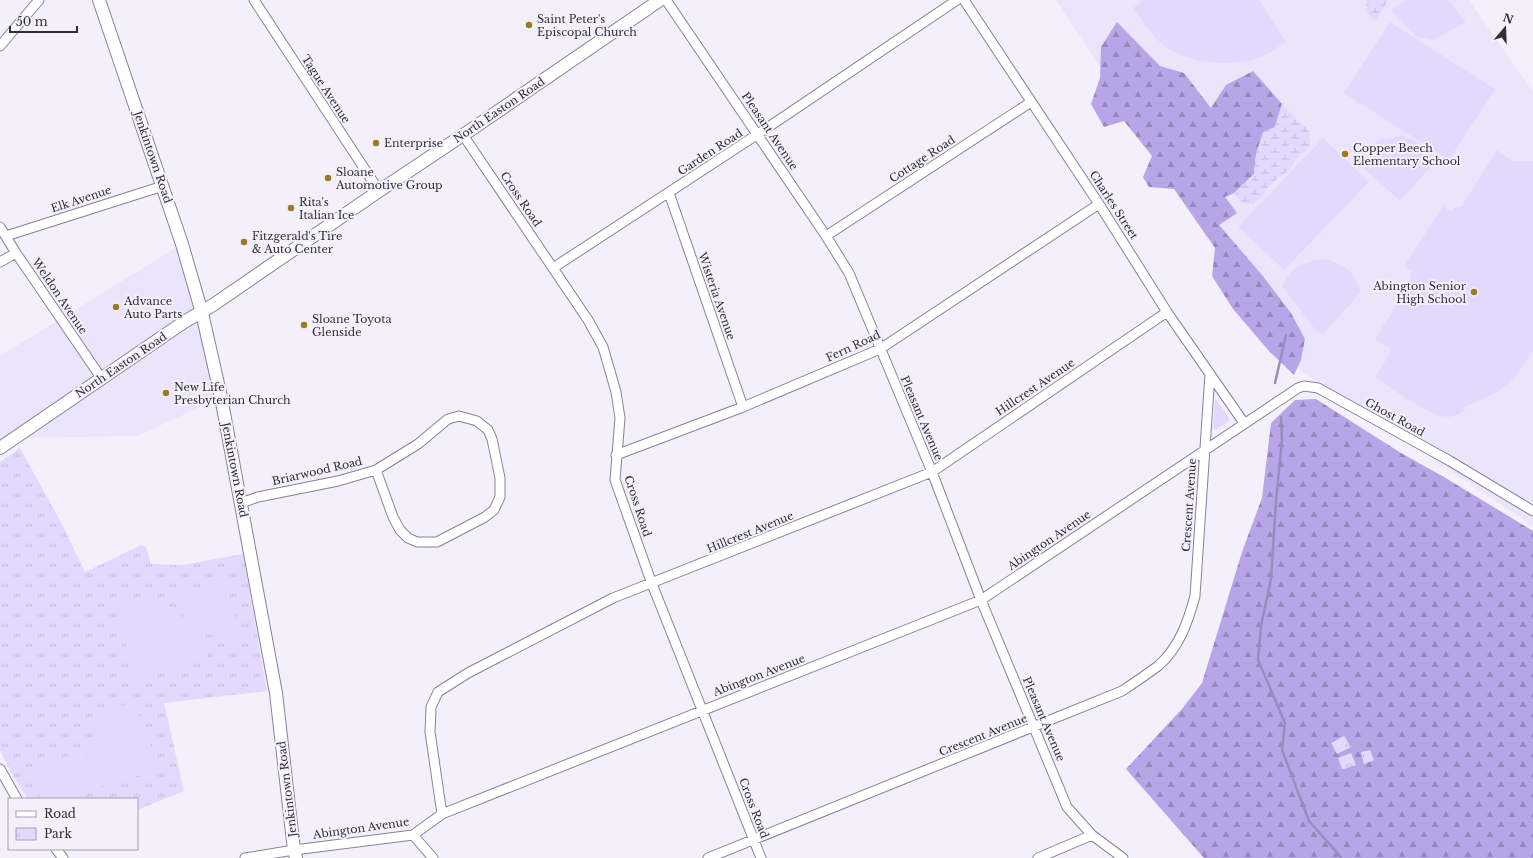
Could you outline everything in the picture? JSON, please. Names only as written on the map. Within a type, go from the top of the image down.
[{"type":"street","points":[[0,46],[39,0]]},
{"type":"street","name":"Tague Avenue","points":[[254,0],[379,191]]},
{"type":"street","name":"North Easton Road","points":[[0,448],[184,322],[202,313],[660,0]]},
{"type":"street","name":"Pleasant Avenue","points":[[666,0],[758,134],[849,273],[932,472],[981,600],[1067,807],[1092,835],[1123,858]]},
{"type":"street","name":"Garden Road","points":[[553,268],[758,134],[957,0]]},
{"type":"street","name":"Charles Street","points":[[964,0],[1099,204],[1167,312],[1244,423]]},
{"type":"street","name":"Jenkintown Road","points":[[102,1],[182,244],[202,313],[221,397],[276,693],[295,854]]},
{"type":"street","name":"Cottage Road","points":[[826,236],[1031,102]]},
{"type":"street","name":"Cross Road","points":[[463,135],[588,320],[603,347],[616,392],[620,418],[615,480],[652,584],[761,858]]},
{"type":"street","name":"Elk Avenue","points":[[6,236],[162,186]]},
{"type":"street","name":"Wisteria Avenue","points":[[669,193],[743,407]]},
{"type":"street","name":"Fern Road","points":[[616,455],[743,407],[880,349],[1099,204]]},
{"type":"street","name":"Weldon Avenue","points":[[0,226],[16,253],[102,379]]},
{"type":"street","points":[[0,262],[16,253]]},
{"type":"street","name":"Hillcrest Avenue","points":[[442,814],[430,732],[431,707],[438,692],[468,672],[613,598],[652,584],[932,472],[1167,312]]},
{"type":"street","name":"Crescent Avenue","points":[[708,858],[1122,691],[1159,665],[1177,643],[1188,621],[1194,596],[1210,374]]},
{"type":"street","name":"Ghost Road","points":[[1244,423],[1298,388],[1304,386],[1318,388],[1450,461],[1533,511]]},
{"type":"street","name":"Briarwood Road","points":[[241,502],[258,497],[338,481],[376,470],[418,444],[448,419],[459,416],[478,421],[488,430],[492,439],[500,478],[500,497],[494,510],[485,517],[437,542],[417,542],[408,538],[400,530],[376,470]]},
{"type":"street","name":"Abington Avenue","points":[[246,858],[295,854],[413,835],[442,814],[981,600],[1244,423]]},
{"type":"street","points":[[0,769],[16,798]]},
{"type":"street","points":[[413,835],[434,858]]},
{"type":"street","points":[[1038,858],[1092,835]]},
{"type":"street","points":[[57,850],[63,858]]},
{"type":"shaded area","name":"Copper Beech Elementary School","points":[[1056,0],[1469,0],[1533,92],[1533,526],[1299,370]]},
{"type":"shaded area","points":[[182,244],[221,397],[138,436],[15,438],[0,448],[0,356]]},
{"type":"green space","points":[[1145,0],[1259,0],[1286,42],[1266,55],[1248,61],[1222,63],[1196,60],[1172,51],[1162,44],[1146,27],[1133,8]]},
{"type":"green space","points":[[1366,0],[1388,0],[1374,21],[1367,12]]},
{"type":"green space","points":[[1406,0],[1448,0],[1466,22],[1433,40],[1415,36],[1391,10]]},
{"type":"green space","points":[[1117,22],[1160,66],[1184,73],[1211,108],[1226,85],[1253,71],[1282,104],[1275,127],[1256,154],[1254,174],[1234,193],[1225,197],[1237,213],[1219,225],[1262,275],[1291,313],[1305,339],[1301,360],[1294,375],[1269,351],[1233,309],[1212,276],[1215,248],[1174,189],[1149,187],[1143,177],[1152,156],[1124,121],[1104,127],[1091,104],[1100,78],[1101,47]]},
{"type":"green space","points":[[1390,22],[1495,89],[1449,160],[1344,93]]},
{"type":"green space","points":[[1282,104],[1309,131],[1310,147],[1295,160],[1289,171],[1280,176],[1267,188],[1263,196],[1253,204],[1245,204],[1241,202],[1234,193],[1254,174],[1256,154],[1263,132],[1275,127]]},
{"type":"green space","points":[[1402,136],[1422,145],[1429,152],[1435,162],[1400,201],[1360,165],[1372,146],[1380,140]]},
{"type":"green space","points":[[1323,138],[1369,182],[1284,270],[1238,227]]},
{"type":"green space","points":[[1497,150],[1513,161],[1533,161],[1533,351],[1517,375],[1497,392],[1463,408],[1464,411],[1455,415],[1449,417],[1441,416],[1421,407],[1375,377],[1391,352],[1391,349],[1375,339],[1411,282],[1410,276],[1412,272],[1404,266],[1443,206],[1452,212],[1454,207],[1461,207]]},
{"type":"green space","points":[[1326,259],[1349,270],[1356,279],[1361,292],[1324,333],[1317,332],[1282,286],[1295,269],[1311,261]]},
{"type":"green space","points":[[1216,399],[1229,418],[1229,421],[1216,430],[1213,428]]},
{"type":"green space","points":[[1316,399],[1401,453],[1444,477],[1533,531],[1533,858],[1204,858],[1126,769],[1182,709],[1202,683],[1242,552],[1262,498],[1271,423],[1295,400]]},
{"type":"green space","points":[[20,448],[63,526],[85,572],[141,545],[146,547],[151,564],[182,565],[243,554],[267,691],[164,703],[184,791],[138,810],[138,798],[27,798],[12,774],[0,750],[0,462]]},
{"type":"green space","points":[[223,579],[228,582],[227,588],[240,640],[208,634],[193,625],[209,660],[168,669],[153,676],[141,678],[135,682],[128,678],[128,651],[116,604],[138,602],[156,603],[172,609],[190,623],[169,596],[218,583]]},
{"type":"green space","points":[[134,701],[147,737],[154,751],[157,763],[160,766],[157,773],[154,772],[125,779],[88,791],[85,781],[87,794],[84,798],[40,798],[32,783],[27,779],[28,774],[34,773],[79,750],[84,770],[92,736],[101,721],[114,709]]},
{"type":"green space","points":[[1344,736],[1351,747],[1337,754],[1331,743]]},
{"type":"green space","points":[[1370,750],[1374,760],[1364,764],[1361,752]]},
{"type":"green space","points":[[1351,753],[1356,765],[1342,769],[1338,758]]},
{"type":"waterway","points":[[1275,383],[1286,335]]},
{"type":"waterway","points":[[1281,417],[1282,440],[1271,579],[1261,626],[1258,660],[1285,723],[1282,750],[1309,821],[1341,858]]},
{"type":"place","name":"Saint Peter's Episcopal Church","points":[[529,25]]},
{"type":"place","name":"Enterprise","points":[[376,143]]},
{"type":"place","name":"Copper Beech Elementary School","points":[[1345,154]]},
{"type":"place","name":"Sloane Automotive Group","points":[[328,178]]},
{"type":"place","name":"Rita's Italian Ice","points":[[291,208]]},
{"type":"place","name":"Fitzgerald's Tire & Auto Center","points":[[244,242]]},
{"type":"place","name":"Abington Senior High School","points":[[1474,292]]},
{"type":"place","name":"Advance Auto Parts","points":[[116,307]]},
{"type":"place","name":"Sloane Toyota Glenside","points":[[304,325]]},
{"type":"place","name":"New Life Presbyterian Church","points":[[166,393]]}]
